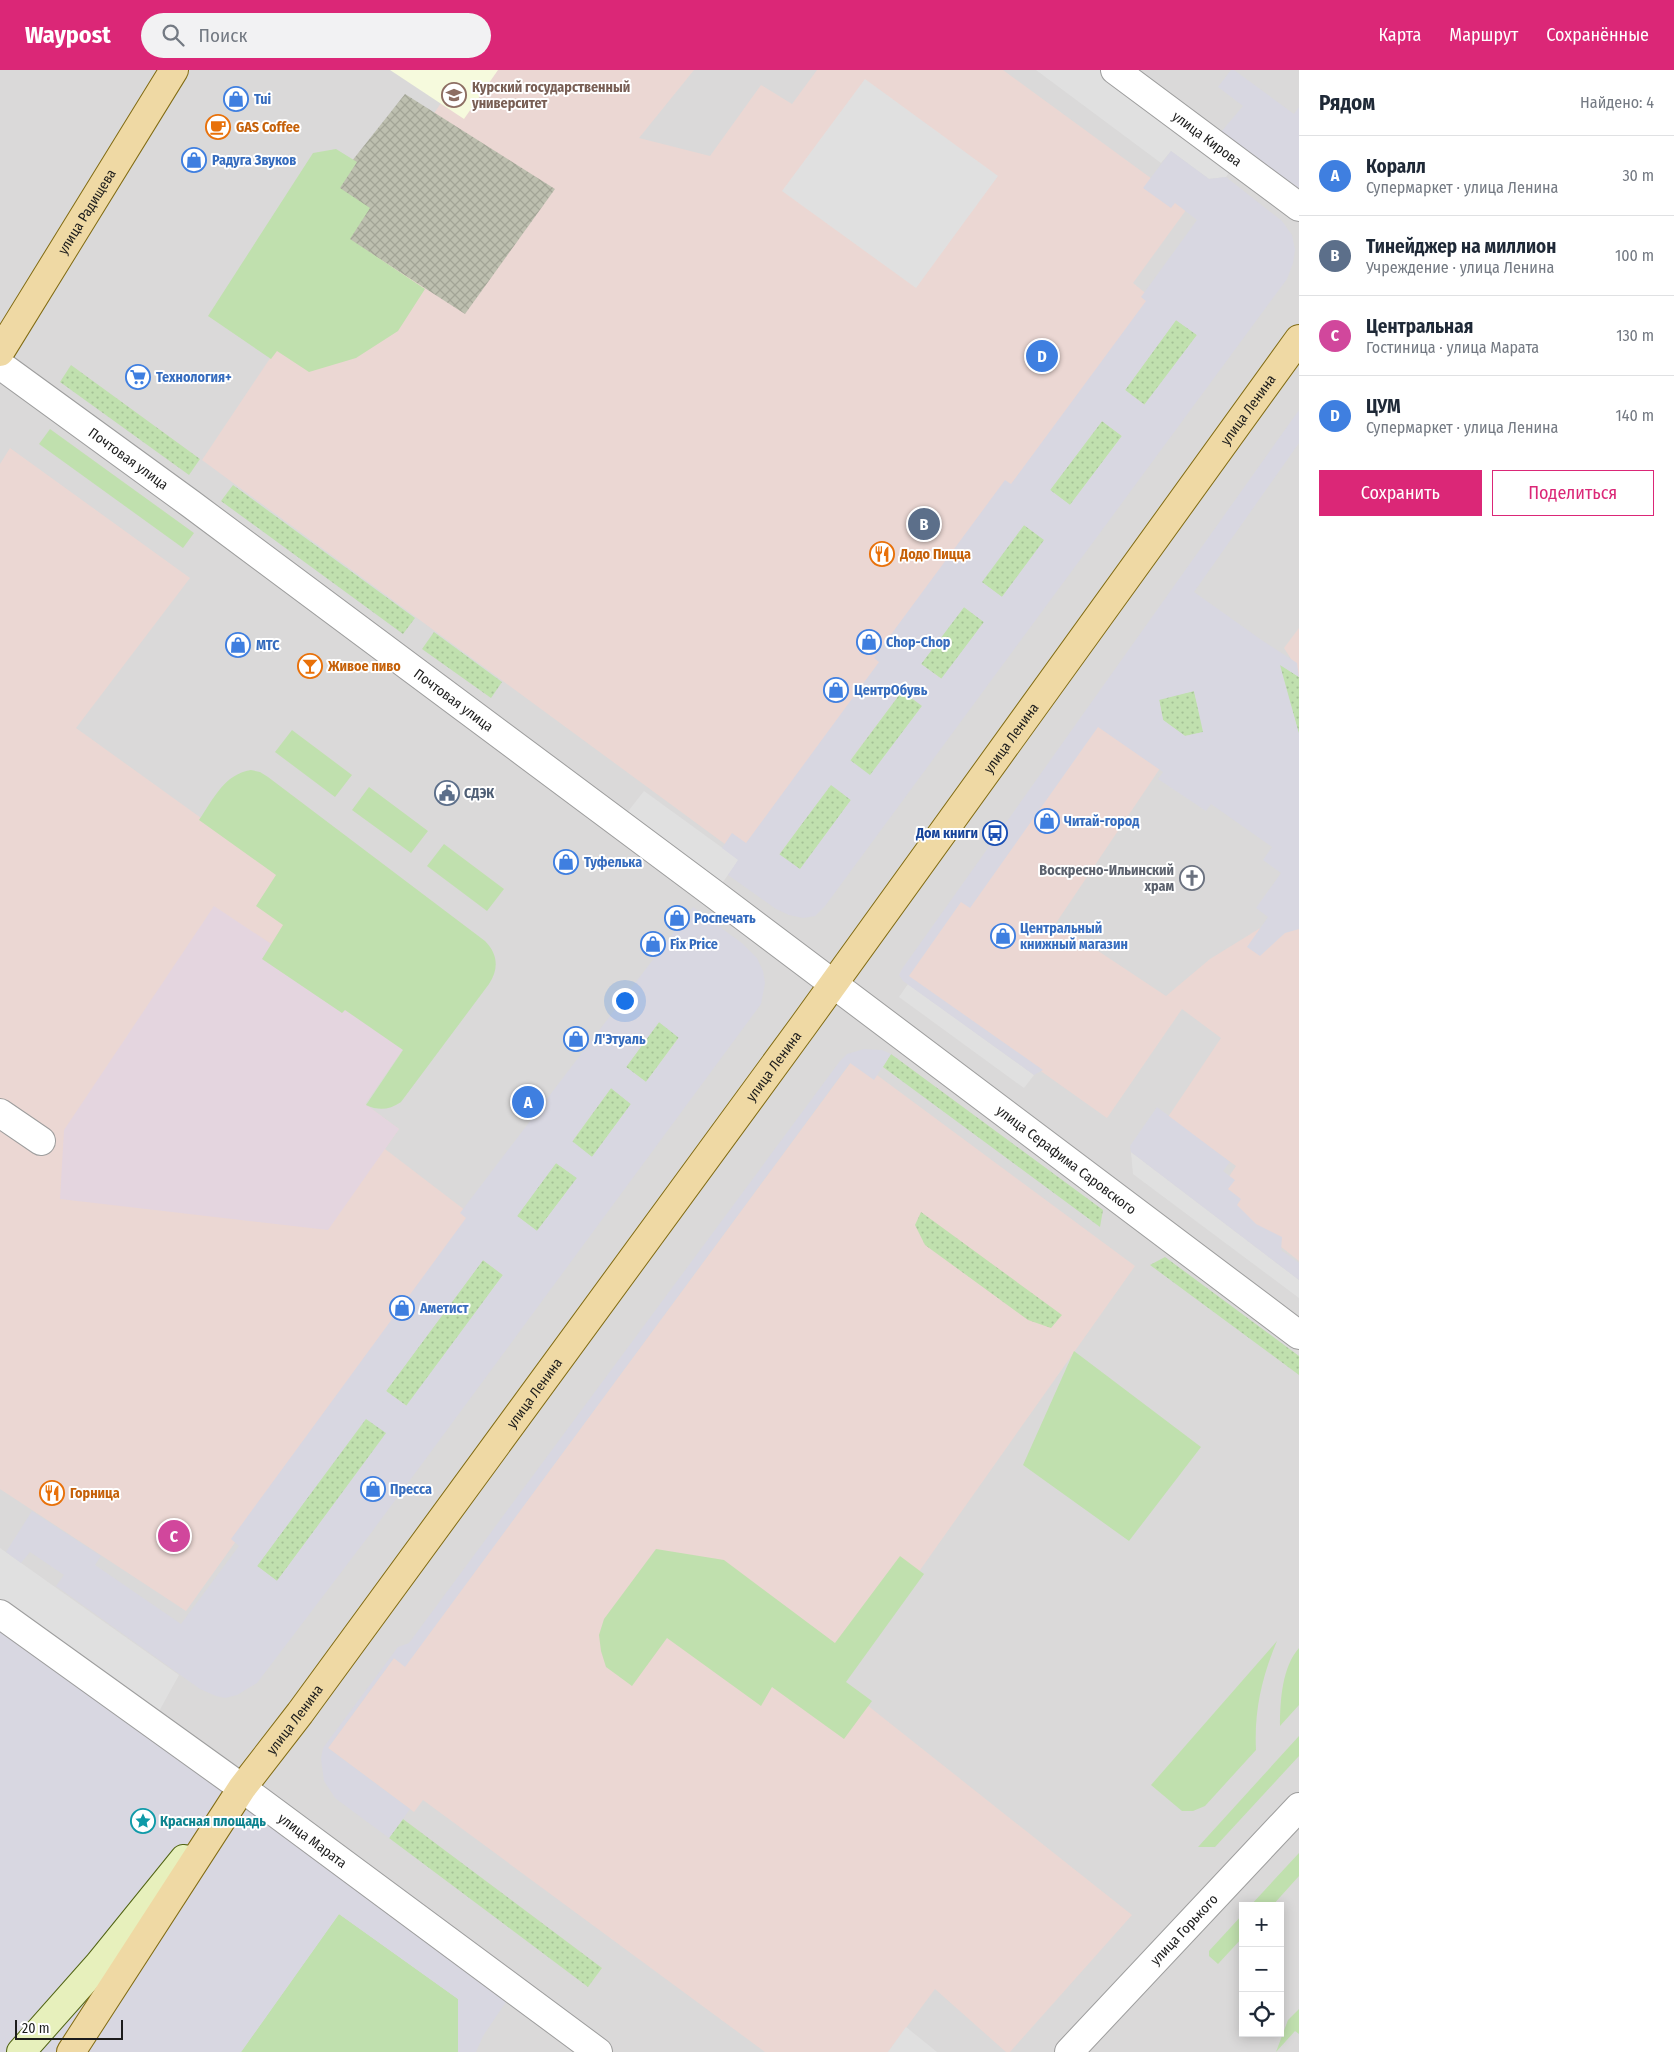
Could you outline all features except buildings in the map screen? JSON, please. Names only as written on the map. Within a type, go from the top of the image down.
[{"type":"main road","name":"улица Радищева","points":[[0,352],[174,70]]},
{"type":"main road","name":"улица Ленина","points":[[242,1788],[311,1697],[833,984],[1299,339]]},
{"type":"main road","points":[[21,2052],[99,1964],[242,1788]]},
{"type":"main road","points":[[71,2052],[242,1788]]},
{"type":"street","name":"улица Кирова","points":[[1115,70],[1299,207]]},
{"type":"street","name":"Почтовая улица","points":[[0,365],[198,509],[833,984]]},
{"type":"street","name":"улица Серафима Саровского","points":[[833,984],[1299,1335]]},
{"type":"street","points":[[0,1113],[41,1141]]},
{"type":"street","name":"улица Марата","points":[[0,1614],[242,1788],[598,2052]]},
{"type":"street","name":"улица Горького","points":[[1069,2052],[1299,1807]]},
{"type":"shaded area","points":[[0,70],[1299,70],[1299,2052],[0,2052]]},
{"type":"shaded area","name":"Курский государственный университет","points":[[390,70],[498,70],[464,119]]},
{"type":"shaded area","points":[[484,70],[694,70],[639,138],[710,156],[761,85],[792,104],[817,70],[1003,70],[1189,206],[1133,283],[1159,304],[748,861],[202,460],[451,88]]},
{"type":"shaded area","points":[[1036,70],[1115,70],[1237,161],[1226,177],[1209,179],[1171,151],[1161,163]]},
{"type":"shaded area","points":[[1231,70],[1234,70],[1294,114],[1299,107],[1299,191],[1221,132],[1243,106],[1218,87]]},
{"type":"shaded area","points":[[865,79],[998,176],[916,288],[782,191]]},
{"type":"shaded area","points":[[405,94],[555,189],[465,314],[310,214]]},
{"type":"shaded area","points":[[1171,151],[1209,179],[1226,177],[1282,221],[1292,235],[1295,250],[1293,263],[1287,279],[825,906],[815,916],[803,918],[789,915],[776,909],[728,875],[738,860],[722,848],[732,833],[746,843],[879,662],[874,658],[881,648],[1005,480],[1011,484],[1146,301],[1141,297],[1197,220],[1175,203],[1171,208],[1143,188]],"holes":[[[1176,320],[1197,335],[1144,405],[1125,390]],[[1102,421],[1122,436],[1070,505],[1050,490]],[[1024,525],[1044,540],[1002,597],[982,582]],[[964,607],[984,622],[941,679],[921,664]],[[902,691],[922,706],[870,775],[850,760]],[[831,785],[851,800],[800,869],[779,854]]]},
{"type":"shaded area","points":[[1299,410],[1299,443],[1194,592],[1297,663],[1299,677],[1280,665],[1299,734],[1299,929],[1285,933],[1260,956],[1247,947],[1268,917],[1256,908],[1281,873],[1263,860],[1272,847],[1211,804],[1206,811],[1158,779],[1163,772],[1098,727],[970,908],[961,902],[909,976],[1043,1070],[1034,1075],[903,981],[899,975]],"holes":[[[1194,691],[1203,732],[1185,736],[1163,720],[1159,700]]]},
{"type":"shaded area","points":[[10,448],[190,578],[76,728],[311,897],[411,1037],[365,1104],[399,1129],[385,1149],[470,1214],[186,1611],[0,1489],[0,464]]},
{"type":"shaded area","points":[[1299,628],[1299,683],[1293,662],[1284,648]]},
{"type":"shaded area","points":[[1101,703],[1171,752],[1056,923],[1166,996],[1210,959],[1283,914],[1299,911],[1299,1261],[1216,1196],[1236,1166],[1168,1117],[1221,1038],[1182,1009],[1107,1118],[905,975]]},
{"type":"shaded area","points":[[644,791],[739,860],[714,894],[619,823]]},
{"type":"shaded area","points":[[214,906],[411,1037],[365,1104],[399,1129],[328,1230],[60,1199],[64,1130]]},
{"type":"shaded area","points":[[693,907],[743,944],[757,958],[763,971],[765,983],[761,1004],[371,1533],[257,1683],[237,1695],[225,1698],[200,1689],[56,1586],[64,1575],[30,1552],[21,1563],[6,1552],[32,1511],[101,1556],[95,1565],[181,1624],[239,1546],[231,1539],[466,1218],[460,1213]],"holes":[[[659,1022],[679,1038],[646,1082],[626,1067]],[[611,1088],[631,1104],[592,1157],[572,1141]],[[556,1163],[577,1178],[537,1231],[517,1216]],[[483,1260],[503,1275],[406,1406],[386,1391]],[[366,1419],[386,1433],[277,1581],[257,1566]]]},
{"type":"shaded area","points":[[908,984],[1034,1075],[1024,1088],[899,997]]},
{"type":"shaded area","points":[[864,1049],[882,1050],[891,1054],[874,1080],[850,1063],[405,1667],[394,1658],[328,1748],[410,1809],[389,1838],[335,1798],[324,1781],[321,1759],[323,1748],[398,1647],[409,1643],[840,1061],[847,1054]]},
{"type":"shaded area","points":[[854,1058],[1135,1266],[918,1573],[838,1682],[1132,1915],[1010,2052],[1006,2052],[935,1989],[888,2052],[765,2052],[423,1800],[414,1812],[328,1748],[394,1658],[405,1666]]},
{"type":"shaded area","points":[[1157,1107],[1230,1162],[1223,1171],[1235,1180],[1228,1189],[1241,1199],[1237,1205],[1256,1224],[1282,1237],[1281,1250],[1299,1263],[1299,1280],[1131,1152],[1130,1146]]},
{"type":"shaded area","points":[[1131,1152],[1299,1280],[1299,1298],[1133,1174]]},
{"type":"shaded area","points":[[0,1548],[179,1675],[152,1724],[0,1682]]},
{"type":"shaded area","name":"Красная площадь","points":[[0,1615],[514,1990],[483,2036],[476,2052],[458,2052],[458,1999],[339,1914],[241,2052],[0,2052]]},
{"type":"shaded area","points":[[906,2027],[937,2052],[888,2052]]},
{"type":"green space","points":[[336,149],[357,162],[340,188],[370,208],[350,239],[425,289],[398,331],[356,358],[309,372],[277,351],[271,359],[208,316],[313,153]]},
{"type":"green space","points":[[1176,320],[1197,335],[1145,405],[1125,390]]},
{"type":"green space","points":[[71,365],[200,459],[189,475],[60,382]]},
{"type":"green space","points":[[1102,421],[1122,436],[1070,505],[1050,490]]},
{"type":"green space","points":[[50,429],[194,533],[183,548],[39,444]]},
{"type":"green space","points":[[233,485],[415,618],[403,634],[221,501]]},
{"type":"green space","points":[[1024,525],[1045,540],[1002,597],[981,582]]},
{"type":"green space","points":[[964,607],[984,622],[942,679],[921,664]]},
{"type":"green space","points":[[434,632],[502,682],[491,698],[422,649]]},
{"type":"green space","points":[[1279,664],[1299,677],[1299,734]]},
{"type":"green space","points":[[902,691],[923,705],[870,776],[850,761]]},
{"type":"green space","points":[[1194,691],[1204,732],[1185,736],[1163,720],[1159,699]]},
{"type":"green space","points":[[292,730],[352,775],[335,797],[275,752]]},
{"type":"green space","points":[[251,770],[260,772],[268,777],[485,941],[493,951],[496,967],[489,984],[401,1102],[392,1107],[380,1109],[366,1105],[403,1050],[345,1010],[342,1013],[262,959],[283,925],[256,906],[276,875],[199,820],[214,796],[226,782],[242,772]]},
{"type":"green space","points":[[831,784],[851,800],[800,870],[779,855]]},
{"type":"green space","points":[[369,787],[428,831],[411,853],[352,810]]},
{"type":"green space","points":[[444,844],[504,889],[487,911],[427,866]]},
{"type":"green space","points":[[659,1022],[679,1037],[646,1082],[626,1067]]},
{"type":"green space","points":[[891,1054],[1103,1210],[1100,1227],[883,1067]]},
{"type":"green space","points":[[611,1088],[631,1104],[592,1157],[572,1142]]},
{"type":"green space","points":[[556,1163],[577,1178],[537,1231],[517,1216]]},
{"type":"green space","points":[[921,1212],[1062,1315],[1051,1328],[1028,1320],[925,1245],[915,1225]]},
{"type":"green space","points":[[1165,1257],[1299,1356],[1299,1375],[1150,1265]]},
{"type":"green space","points":[[483,1260],[503,1275],[407,1406],[386,1391]]},
{"type":"green space","points":[[1074,1351],[1201,1447],[1129,1541],[1023,1465]]},
{"type":"green space","points":[[366,1418],[387,1433],[277,1581],[257,1566]]},
{"type":"green space","points":[[656,1549],[724,1560],[835,1643],[900,1556],[924,1574],[846,1682],[872,1701],[844,1739],[772,1687],[761,1706],[667,1638],[632,1686],[606,1667],[599,1635],[604,1619]]},
{"type":"green space","points":[[1277,1641],[1260,1694],[1256,1721],[1256,1750],[1205,1806],[1193,1811],[1182,1811],[1151,1785]]},
{"type":"green space","points":[[1299,1648],[1299,1705],[1280,1726],[1283,1685],[1289,1665]]},
{"type":"green space","points":[[1299,1736],[1299,1756],[1215,1847],[1198,1847]]},
{"type":"green space","points":[[403,1819],[602,1968],[588,1987],[389,1838]]},
{"type":"green space","points":[[1299,1853],[1299,1876],[1276,1902],[1254,1902]]},
{"type":"green space","points":[[339,1914],[458,1999],[458,2052],[241,2052]]},
{"type":"green space","points":[[1239,1918],[1239,1941],[1218,1964],[1209,1956],[1209,1951]]},
{"type":"green space","points":[[1299,2009],[1299,2034],[1295,2031],[1276,2052],[1282,2037],[1284,2037],[1288,2020]]},
{"type":"place","name":"Курский государственный университет","points":[[454,95]]},
{"type":"place","name":"Tui","points":[[236,99]]},
{"type":"place","name":"GAS Coffee","points":[[218,127]]},
{"type":"place","name":"Радуга Звуков","points":[[194,160]]},
{"type":"place","name":"ЦУМ","points":[[1042,356]]},
{"type":"place","name":"Технология+","points":[[138,377]]},
{"type":"place","name":"Тинейджер на миллион","points":[[924,524]]},
{"type":"place","name":"Додо Пицца","points":[[882,554]]},
{"type":"place","name":"Chop-Chop","points":[[869,642]]},
{"type":"place","name":"МТС","points":[[238,645]]},
{"type":"place","name":"Живое пиво","points":[[310,666]]},
{"type":"place","name":"ЦентрОбувь","points":[[836,690]]},
{"type":"place","name":"СДЭК","points":[[447,793]]},
{"type":"place","name":"Читай-город","points":[[1047,821]]},
{"type":"place","name":"Дом книги","points":[[995,833]]},
{"type":"place","name":"Туфелька","points":[[566,862]]},
{"type":"place","name":"Воскресно-Ильинский храм","points":[[1192,878]]},
{"type":"place","name":"Роспечать","points":[[677,918]]},
{"type":"place","name":"Центральный книжный магазин","points":[[1003,936]]},
{"type":"place","name":"Fix Price","points":[[653,944]]},
{"type":"place","name":"Л'Этуаль","points":[[576,1039]]},
{"type":"place","name":"Коралл","points":[[528,1102]]},
{"type":"place","name":"Аметист","points":[[402,1308]]},
{"type":"place","name":"Пресса","points":[[373,1489]]},
{"type":"place","name":"Горница","points":[[52,1493]]},
{"type":"place","name":"Центральная","points":[[174,1536]]},
{"type":"place","name":"Красная площадь","points":[[143,1821]]}]
